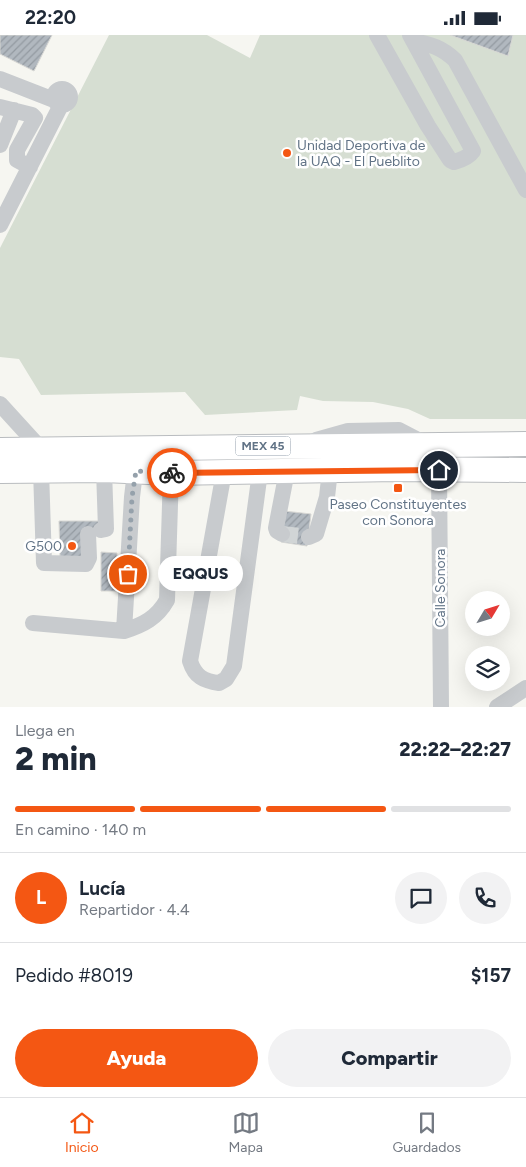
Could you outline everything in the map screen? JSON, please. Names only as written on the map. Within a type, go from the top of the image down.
[{"type":"highway","name":"MEX 45","points":[[0,471],[41,460],[299,445],[526,444]]},
{"type":"highway","name":"MEX 45","points":[[0,450],[41,460],[104,470],[171,473],[526,469]]},
{"type":"street","points":[[377,35],[428,126],[450,160],[454,162],[471,154],[473,151],[412,38]]},
{"type":"street","points":[[412,38],[445,50],[455,60],[526,190]]},
{"type":"street","points":[[0,79],[58,103],[30,167],[0,225]]},
{"type":"street","points":[[0,145],[7,108],[32,115],[34,117],[17,150],[16,156],[20,163],[30,167]]},
{"type":"street","points":[[2,409],[41,460],[44,563],[86,564],[95,532],[106,529],[104,470]]},
{"type":"street","name":"Calle Sonora","points":[[439,470],[441,707]]},
{"type":"street","points":[[124,631],[132,497],[136,471]]},
{"type":"street","points":[[282,534],[276,528],[287,471]]},
{"type":"street","points":[[309,537],[316,534],[327,497],[330,471]]},
{"type":"street","points":[[224,472],[190,661],[192,669],[205,681],[219,683],[226,679],[234,666],[260,472]]},
{"type":"street","points":[[33,623],[124,631],[138,627],[160,612],[167,600],[171,473]]},
{"type":"street","points":[[497,707],[526,688]]},
{"type":"shaded area","name":"Unidad Deportiva de la UAQ - El Pueblito","points":[[109,35],[207,35],[250,58],[260,35],[526,35],[526,419],[430,419],[408,409],[373,402],[323,401],[300,396],[297,410],[205,415],[185,392],[41,395],[19,359],[0,357],[0,248]]},
{"type":"building","points":[[0,35],[52,35],[34,71],[0,54]]},
{"type":"building","points":[[450,35],[513,35],[508,56]]},
{"type":"building","points":[[284,511],[311,514],[307,546],[281,542]]},
{"type":"building","name":"G500","points":[[59,521],[101,521],[101,534],[84,534],[84,557],[60,557]]},
{"type":"building","points":[[101,552],[117,553],[117,591],[101,591]]},
{"type":"tunnel","points":[[282,534],[309,537]]},
{"type":"way so far","points":[[128,574],[132,497],[136,471],[172,473]]},
{"type":"place","name":"Unidad Deportiva de la UAQ - El Pueblito","points":[[287,153]]},
{"type":"place","name":"Paseo Constituyentes con Sonora","points":[[398,488]]},
{"type":"place","name":"G500","points":[[72,546]]},
{"type":"place","name":"EQQUS","points":[[128,574]]},
{"type":"route","points":[[172,473],[439,470]]}]
